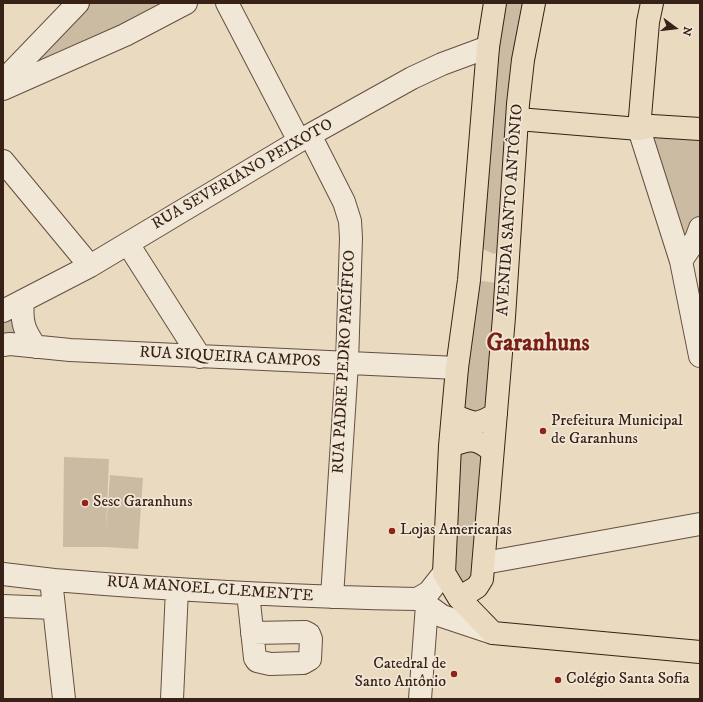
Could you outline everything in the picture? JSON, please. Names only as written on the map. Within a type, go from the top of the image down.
[{"type":"main road","points":[[495,3],[488,47],[469,280],[457,368],[450,446],[444,573],[459,598],[493,633],[700,652]]},
{"type":"main road","name":"AVENIDA SANTO ANTÔNIO","points":[[459,598],[480,584],[482,579],[504,317],[505,282],[518,112],[523,60],[534,3]]},
{"type":"main road","points":[[644,125],[648,22],[652,3]]},
{"type":"main road","points":[[518,112],[644,125],[700,129]]},
{"type":"main road","points":[[471,248],[489,255],[497,255],[508,252]]},
{"type":"main road","points":[[469,280],[479,276],[488,275],[505,282]]},
{"type":"main road","points":[[453,415],[468,422],[476,423],[483,422],[496,414]]},
{"type":"main road","points":[[450,446],[464,441],[474,440],[483,443],[492,451]]},
{"type":"street","points":[[3,81],[78,3]]},
{"type":"street","points":[[3,89],[125,35],[186,3]]},
{"type":"street","name":"RUA PADRE PEDRO PACÍFICO","points":[[227,3],[344,202],[350,221],[351,238],[347,364],[332,597]]},
{"type":"street","name":"RUA SEVERIANO PEIXOTO","points":[[3,311],[90,266],[305,138],[412,78],[442,64],[488,47]]},
{"type":"street","points":[[644,125],[683,269],[700,356]]},
{"type":"street","points":[[3,161],[90,266]]},
{"type":"street","points":[[683,269],[700,228]]},
{"type":"street","points":[[128,244],[200,357]]},
{"type":"street","points":[[23,301],[22,316],[24,325],[27,335],[36,347]]},
{"type":"street","name":"RUA SIQUEIRA CAMPOS","points":[[3,345],[10,344],[70,350],[200,357],[457,368]]},
{"type":"street","points":[[484,563],[700,524]]},
{"type":"street","points":[[420,699],[422,602],[444,573]]},
{"type":"street","points":[[8,574],[10,606],[54,608]]},
{"type":"street","name":"RUA MANOEL CLEMENTE","points":[[8,574],[53,580],[177,589],[422,602],[459,598]]},
{"type":"street","points":[[53,580],[52,589],[64,699]]},
{"type":"street","points":[[172,699],[177,589]]},
{"type":"street","points":[[248,592],[252,633]]},
{"type":"street","points":[[422,602],[442,616],[493,633]]},
{"type":"shaded area","points":[[89,3],[160,3],[158,8],[20,70]]},
{"type":"shaded area","points":[[501,3],[530,3],[503,249],[494,254],[483,249],[478,239]]},
{"type":"shaded area","points":[[649,130],[700,134],[699,223],[686,237]]},
{"type":"shaded area","points":[[482,281],[497,283],[492,413],[481,420],[464,409],[473,290]]},
{"type":"shaded area","points":[[17,310],[23,341],[3,339],[3,317]]},
{"type":"shaded area","points":[[484,447],[478,581],[462,592],[450,575],[460,449]]},
{"type":"shaded area","name":"Sesc Garanhuns","points":[[64,457],[109,459],[106,531],[110,475],[143,478],[138,549],[63,547]]},
{"type":"place","name":"Prefeitura Municipal de Garanhuns","points":[[543,431]]},
{"type":"place","name":"Sesc Garanhuns","points":[[85,503]]},
{"type":"place","name":"Lojas Americanas","points":[[392,531]]},
{"type":"place","name":"Catedral de Santo Antônio","points":[[454,674]]},
{"type":"place","name":"Colégio Santa Sofia","points":[[558,680]]},
{"type":"district","name":"Garanhuns","points":[[538,345]]}]
